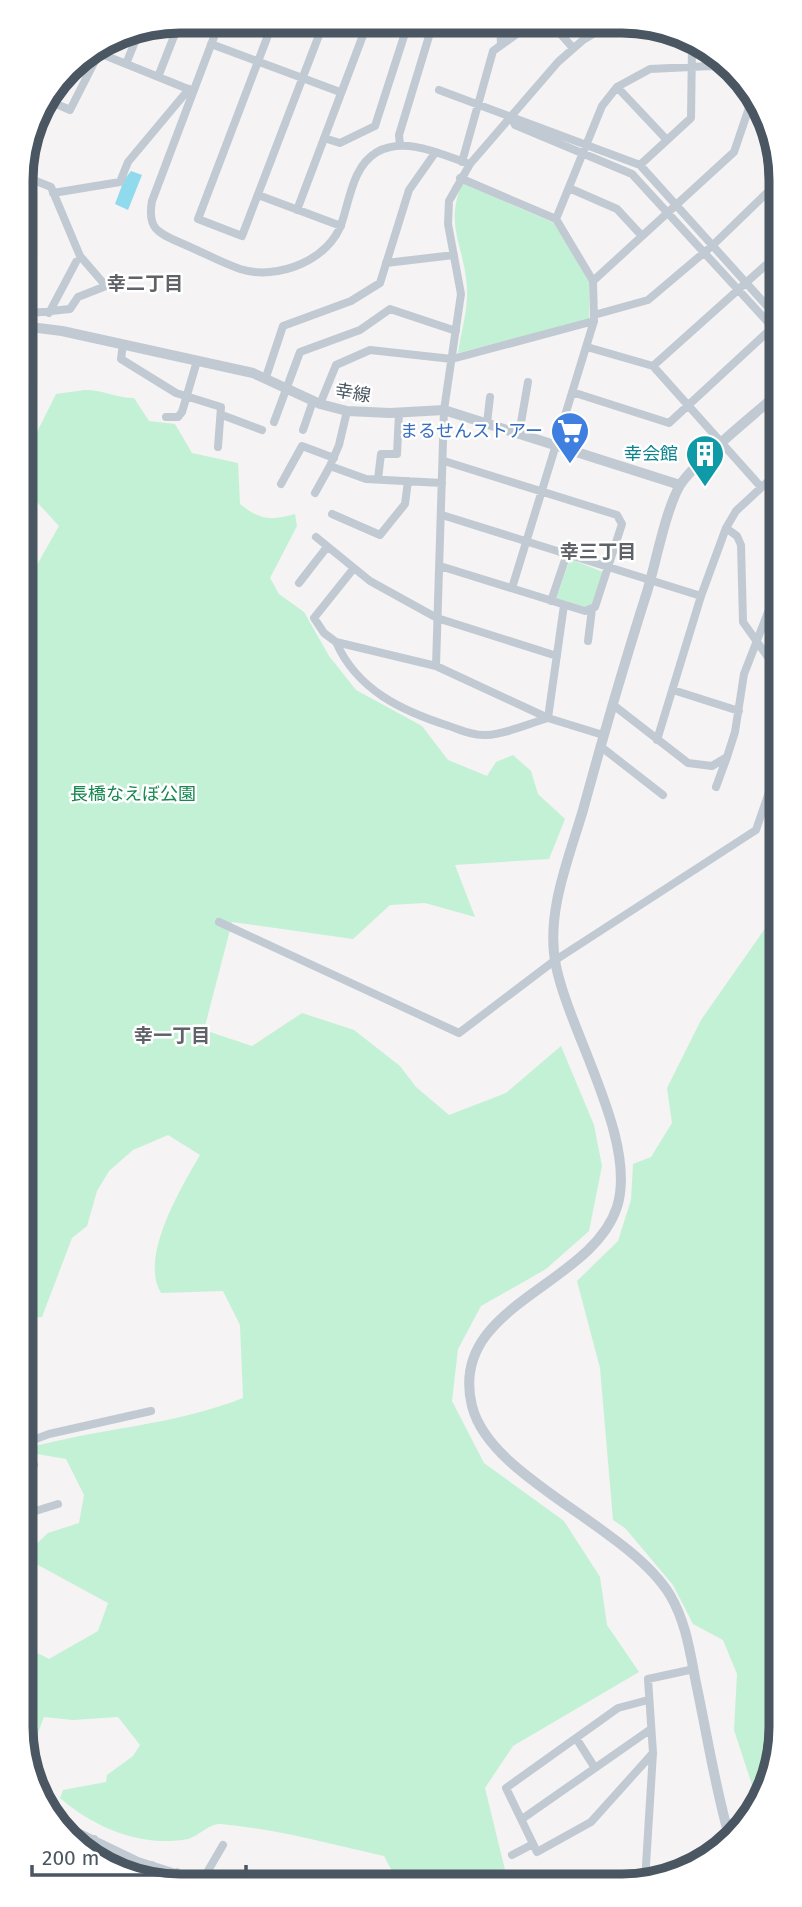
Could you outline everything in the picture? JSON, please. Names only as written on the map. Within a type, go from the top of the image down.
[{"type":"street","points":[[215,33],[191,90],[152,201],[149,216],[158,232],[239,269],[265,272],[310,261],[323,253],[337,238],[356,176],[366,161],[378,151],[400,145],[466,163]]},
{"type":"street","points":[[269,33],[198,219],[242,236],[320,33]]},
{"type":"street","points":[[297,210],[364,33]]},
{"type":"street","points":[[324,138],[340,143],[375,126],[405,33]]},
{"type":"street","points":[[400,145],[399,135],[430,33]]},
{"type":"street","points":[[500,33],[501,44]]},
{"type":"street","points":[[436,666],[444,410],[461,293],[448,224],[449,201],[466,163],[477,105],[493,51],[517,33]]},
{"type":"street","points":[[560,33],[573,48]]},
{"type":"street","points":[[466,163],[573,48],[596,33]]},
{"type":"street","points":[[158,77],[175,34]]},
{"type":"street","points":[[126,64],[135,41]]},
{"type":"street","points":[[211,44],[340,92]]},
{"type":"street","points":[[640,165],[691,118],[692,51]]},
{"type":"street","points":[[104,55],[191,90]]},
{"type":"street","points":[[55,104],[70,110],[95,61]]},
{"type":"street","points":[[556,219],[602,106],[617,86],[650,69],[714,67]]},
{"type":"street","points":[[617,86],[667,140]]},
{"type":"street","points":[[53,193],[120,181],[128,162],[191,90]]},
{"type":"street","points":[[439,90],[511,117],[519,117],[640,165],[769,308]]},
{"type":"street","points":[[593,281],[734,152],[749,107]]},
{"type":"street","points":[[511,117],[515,125],[632,174],[769,321]]},
{"type":"street","points":[[265,377],[283,326],[351,301],[380,283],[409,190],[435,153]]},
{"type":"street","points":[[460,178],[556,219],[593,281],[594,318],[587,347],[512,588]]},
{"type":"street","points":[[34,180],[51,187],[85,265],[106,286],[78,297],[70,309],[34,314]]},
{"type":"street","points":[[569,188],[617,209],[642,236]]},
{"type":"street","points":[[303,430],[336,365],[370,350],[452,359],[648,300],[713,245],[769,191]]},
{"type":"street","points":[[258,195],[341,226]]},
{"type":"street","points":[[386,262],[454,255]]},
{"type":"street","points":[[49,313],[76,262]]},
{"type":"street","points":[[653,366],[769,262]]},
{"type":"street","points":[[274,422],[300,352],[359,330],[390,309],[456,331]]},
{"type":"street","name":"幸線","points":[[34,327],[123,344],[265,377],[316,402],[347,411],[399,413],[444,410],[680,485]]},
{"type":"street","points":[[572,392],[669,422],[769,333]]},
{"type":"street","points":[[123,344],[121,359],[185,396],[221,407],[218,446]]},
{"type":"street","points":[[587,347],[653,366],[761,487]]},
{"type":"street","points":[[166,417],[178,417],[197,361]]},
{"type":"street","points":[[520,434],[528,382]]},
{"type":"street","points":[[486,423],[490,397]]},
{"type":"street","points":[[728,1828],[694,1670],[678,1611],[652,1571],[633,1552],[595,1526],[501,1452],[483,1433],[472,1408],[470,1378],[472,1362],[486,1335],[512,1310],[594,1247],[611,1221],[621,1192],[620,1157],[614,1132],[568,1011],[554,961],[553,932],[560,890],[612,704],[680,485],[769,402]]},
{"type":"street","points":[[316,494],[332,462],[347,411]]},
{"type":"street","points":[[378,480],[380,454],[397,454],[399,413]]},
{"type":"street","points":[[222,415],[262,430]]},
{"type":"street","points":[[281,484],[302,446],[366,479],[442,483]]},
{"type":"street","points":[[440,566],[585,611],[595,607],[622,524],[617,515],[444,461]]},
{"type":"street","points":[[657,740],[701,596],[726,528],[736,511],[769,480]]},
{"type":"street","points":[[332,514],[380,535],[405,504],[408,481]]},
{"type":"street","points":[[442,515],[701,596]]},
{"type":"street","points":[[726,528],[737,536],[741,545],[743,622],[769,658]]},
{"type":"street","points":[[316,537],[370,581],[437,618],[557,656]]},
{"type":"street","points":[[299,583],[327,547]]},
{"type":"street","points":[[551,601],[568,554]]},
{"type":"street","points":[[354,568],[314,618],[324,633],[336,642],[436,666],[548,718],[603,735]]},
{"type":"street","points":[[548,718],[564,605]]},
{"type":"street","points":[[588,641],[592,609]]},
{"type":"street","points":[[716,787],[739,711],[744,674],[769,611]]},
{"type":"street","points":[[336,642],[341,654],[364,682],[393,704],[426,719],[478,735],[488,735],[548,718]]},
{"type":"street","points":[[673,690],[739,711]]},
{"type":"street","points":[[612,704],[688,763],[698,766],[712,765],[727,757]]},
{"type":"street","points":[[600,746],[663,795]]},
{"type":"street","points":[[219,922],[459,1033],[554,961],[755,830],[769,792]]},
{"type":"street","points":[[33,1440],[48,1434],[152,1412]]},
{"type":"street","points":[[33,1512],[58,1504]]},
{"type":"street","points":[[646,1871],[653,1753],[648,1679],[694,1670]]},
{"type":"street","points":[[648,1700],[618,1708],[506,1788],[537,1852],[591,1822],[653,1753]]},
{"type":"street","points":[[522,1819],[651,1729]]},
{"type":"street","points":[[576,1738],[595,1768]]},
{"type":"street","points":[[79,1833],[152,1865],[183,1874]]},
{"type":"street","points":[[93,1844],[94,1839]]},
{"type":"street","points":[[512,1855],[533,1844]]},
{"type":"street","points":[[209,1874],[223,1845]]},
{"type":"street","points":[[150,1871],[152,1865]]},
{"type":"green space","points":[[462,183],[554,223],[589,282],[589,319],[458,353],[467,297],[455,225],[457,199]]},
{"type":"green space","name":"長橋なえぼ公園","points":[[85,390],[134,398],[149,421],[175,424],[192,453],[238,463],[240,504],[266,518],[295,514],[297,526],[270,578],[279,594],[304,612],[329,656],[356,690],[422,726],[448,760],[487,776],[496,762],[513,755],[531,771],[538,794],[565,819],[549,859],[455,865],[475,917],[425,903],[390,905],[353,939],[232,922],[204,1030],[252,1046],[302,1013],[354,1030],[400,1066],[416,1087],[449,1115],[506,1093],[561,1046],[594,1125],[602,1166],[589,1231],[546,1269],[481,1306],[458,1349],[452,1401],[484,1463],[564,1521],[600,1577],[607,1625],[639,1672],[513,1746],[485,1788],[506,1874],[394,1874],[384,1856],[242,1826],[217,1824],[188,1839],[171,1841],[136,1838],[87,1818],[60,1798],[63,1790],[106,1782],[107,1775],[133,1756],[140,1745],[118,1717],[73,1720],[44,1717],[35,1742],[33,1651],[49,1659],[98,1631],[108,1603],[38,1565],[33,1560],[33,1547],[48,1533],[79,1523],[84,1495],[66,1459],[33,1453],[33,1447],[190,1415],[243,1398],[240,1325],[223,1291],[161,1293],[156,1278],[155,1261],[165,1223],[200,1155],[168,1135],[133,1150],[109,1171],[97,1191],[87,1226],[72,1238],[42,1317],[33,1318],[34,570],[59,526],[34,499],[34,438],[56,394]]},
{"type":"green space","points":[[570,559],[603,572],[592,604],[585,607],[556,598]]},
{"type":"green space","points":[[769,924],[768,1736],[766,1755],[754,1792],[734,1730],[737,1674],[723,1640],[693,1624],[673,1585],[625,1528],[613,1520],[600,1368],[577,1281],[618,1241],[631,1200],[633,1164],[651,1157],[672,1123],[667,1088],[701,1020]]},
{"type":"green space","points":[[573,1870],[609,1874],[540,1874]]},
{"type":"water","points":[[131,171],[142,175],[128,210],[115,204],[124,180]]},
{"type":"place","name":"まるせんストアー","points":[[570,465]]},
{"type":"place","name":"幸会館","points":[[705,488]]},
{"type":"district","name":"幸二丁目","points":[[145,283]]},
{"type":"district","name":"幸三丁目","points":[[598,551]]},
{"type":"district","name":"幸一丁目","points":[[172,1035]]}]
